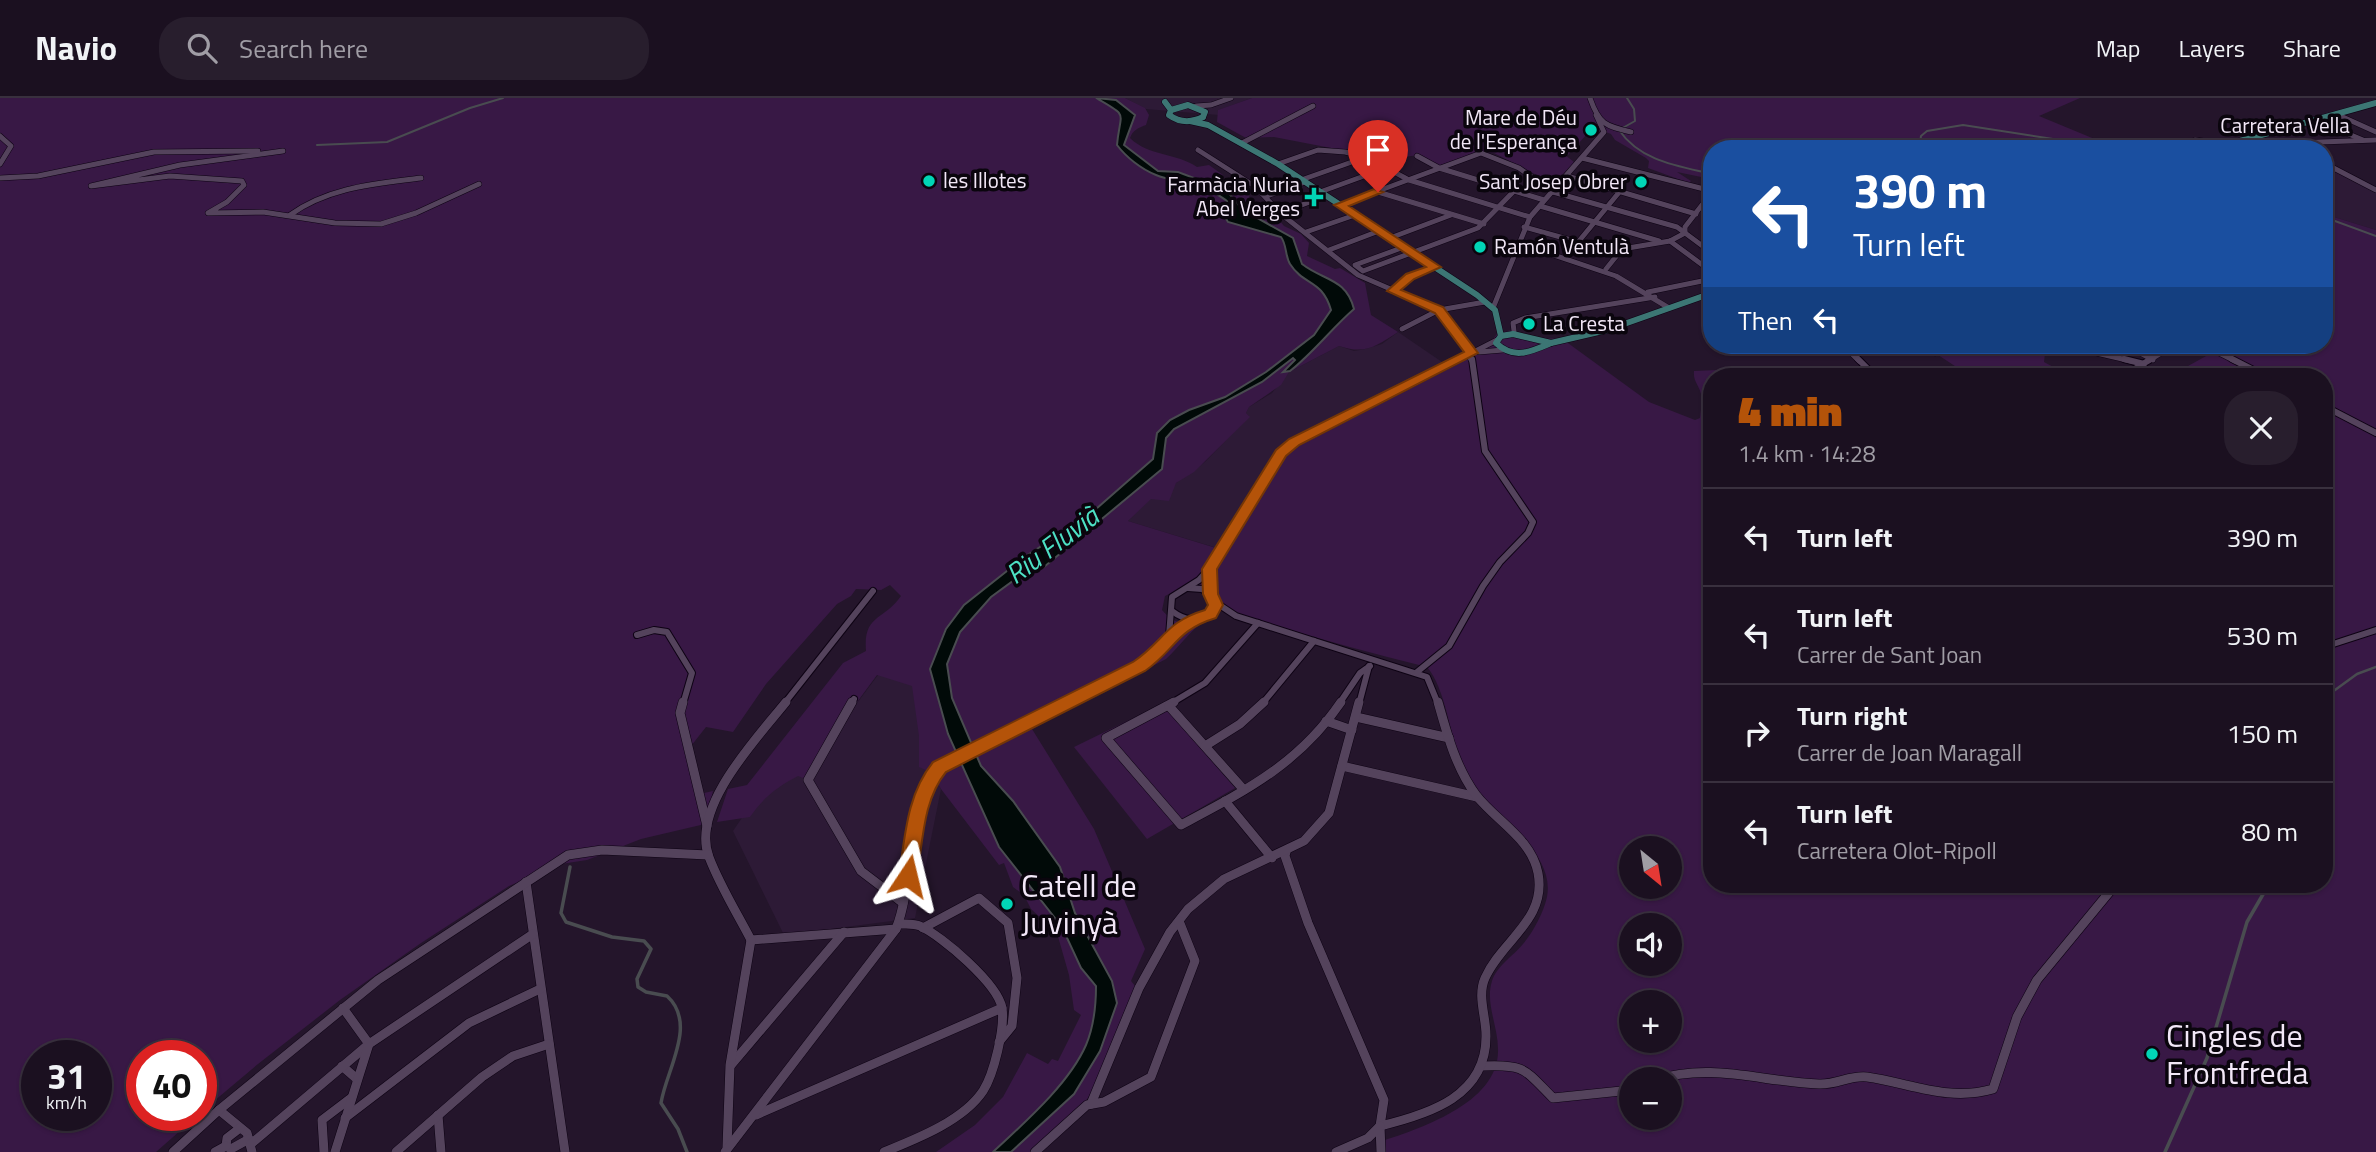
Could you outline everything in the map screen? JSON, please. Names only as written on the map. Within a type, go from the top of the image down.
[{"type":"main road","points":[[1162,99],[1180,106],[1196,106],[1204,114],[1208,125]]},
{"type":"main road","points":[[1162,99],[1171,110],[1169,113],[1172,118],[1208,125],[1278,164],[1485,302],[1493,308],[1498,319],[1497,345],[1503,351],[1521,354],[1551,343],[1596,333],[1703,296]]},
{"type":"main road","points":[[2246,140],[2376,103]]},
{"type":"main road","points":[[1171,110],[1180,106]]},
{"type":"main road","points":[[1190,121],[1204,114]]},
{"type":"main road","points":[[1498,319],[1531,340],[1551,343]]},
{"type":"main road","points":[[1499,338],[1516,332]]},
{"type":"main road","points":[[1531,340],[1534,346],[1532,350]]},
{"type":"street","points":[[1196,106],[1210,105],[1231,98]]},
{"type":"street","points":[[1493,308],[1524,226],[1604,132],[1590,98]]},
{"type":"street","points":[[1204,114],[1210,105]]},
{"type":"street","points":[[1242,144],[1313,106]]},
{"type":"street","points":[[2336,114],[2376,132]]},
{"type":"street","points":[[1596,115],[1607,126],[1628,130]]},
{"type":"street","points":[[2315,120],[2366,142]]},
{"type":"street","points":[[2329,126],[2350,121]]},
{"type":"street","points":[[0,136],[11,146],[0,164]]},
{"type":"street","name":"Carretera Vella","points":[[2333,142],[2376,140]]},
{"type":"street","points":[[1198,150],[1267,196],[1280,213],[1306,232],[1319,246],[1393,291],[1439,310],[1470,354],[1485,451],[1533,522],[1528,533],[1500,562],[1483,586],[1449,646],[1418,672]]},
{"type":"street","points":[[1278,164],[1318,150],[1366,157],[1409,180],[1530,218]]},
{"type":"street","points":[[0,178],[38,176],[155,152],[283,152],[180,165],[91,186],[170,176],[232,179],[242,181],[244,185],[227,202],[208,213],[254,211],[335,223],[381,224],[416,213],[478,184]]},
{"type":"street","points":[[1340,205],[1474,155],[1491,154],[1546,184],[1553,192],[1677,228],[1703,246]]},
{"type":"street","points":[[1417,156],[1439,168],[1514,191],[1593,222],[1663,242]]},
{"type":"street","points":[[1267,196],[1366,157]]},
{"type":"street","points":[[1582,158],[1703,190]]},
{"type":"street","points":[[1320,192],[1386,168]]},
{"type":"street","points":[[2333,168],[2376,190]]},
{"type":"street","points":[[1567,176],[1622,190],[1696,214]]},
{"type":"street","points":[[290,215],[303,204],[323,195],[421,177]]},
{"type":"street","points":[[1579,241],[1622,190]]},
{"type":"street","points":[[1361,273],[1478,228],[1514,191]]},
{"type":"street","points":[[1378,192],[1484,223]]},
{"type":"street","points":[[1280,213],[1326,196]]},
{"type":"street","points":[[1685,233],[1685,227],[1703,204]]},
{"type":"street","points":[[1306,232],[1355,215]]},
{"type":"street","points":[[1390,238],[1452,215]]},
{"type":"street","points":[[1524,226],[1618,253]]},
{"type":"street","points":[[1329,250],[1379,231]]},
{"type":"street","points":[[1606,269],[1622,249],[1670,241],[1685,233]]},
{"type":"street","points":[[1670,241],[1703,265]]},
{"type":"street","points":[[1518,243],[1606,269],[1648,292],[1670,308]]},
{"type":"street","points":[[1361,273],[1355,265],[1404,247]]},
{"type":"street","points":[[1393,291],[1410,276],[1435,267]]},
{"type":"street","points":[[1648,292],[1703,281]]},
{"type":"street","points":[[1516,332],[1513,323],[1525,318],[1655,297]]},
{"type":"street","points":[[1402,330],[1439,310],[1485,302]]},
{"type":"street","points":[[1169,636],[1172,597],[1209,569],[1268,470],[1286,448],[1499,338]]},
{"type":"street","points":[[1470,354],[1503,351]]},
{"type":"street","points":[[1852,354],[1867,368]]},
{"type":"street","points":[[2099,354],[2144,365]]},
{"type":"street","points":[[2142,354],[2153,360]]},
{"type":"street","points":[[2137,368],[2160,354]]},
{"type":"street","points":[[2221,354],[2249,368]]},
{"type":"street","points":[[2333,411],[2376,433]]},
{"type":"street","points":[[1209,569],[1210,594]]},
{"type":"street","points":[[1186,589],[1202,589],[1236,616],[1370,662],[1418,672],[1427,677],[1432,683],[1449,738],[1465,777],[1477,797],[1520,838],[1531,853],[1539,884],[1535,911],[1485,978],[1481,992],[1486,1039],[1483,1066],[1470,1088],[1443,1107],[1380,1126],[1368,1138],[1336,1152]]},
{"type":"street","points":[[707,827],[717,797],[737,764],[873,591]]},
{"type":"street","points":[[1207,617],[1213,611],[1215,602]]},
{"type":"street","points":[[1172,611],[1191,620]]},
{"type":"street","points":[[726,1151],[897,927],[919,806],[928,781],[939,767],[1139,666],[1155,655],[1169,636],[1191,620],[1236,616]]},
{"type":"street","points":[[1258,623],[1205,683],[1169,706],[1106,738],[1181,825],[1244,790],[1294,756],[1326,722],[1370,662]]},
{"type":"street","points":[[637,635],[654,630],[667,632],[692,673],[680,713],[707,827],[708,855],[751,940],[730,1065],[726,1151]]},
{"type":"street","points":[[2333,642],[2376,630]]},
{"type":"street","points":[[1205,746],[1234,730],[1255,714],[1314,641]]},
{"type":"street","points":[[1091,1104],[1154,958],[1179,921],[1209,888],[1304,843],[1322,825],[1329,813],[1370,662]]},
{"type":"street","points":[[854,699],[808,780],[861,872],[903,903]]},
{"type":"street","points":[[1169,706],[1244,790]]},
{"type":"street","points":[[1356,717],[1449,738]]},
{"type":"street","points":[[1326,722],[1352,730]]},
{"type":"street","points":[[1342,766],[1477,797]]},
{"type":"street","points":[[1225,801],[1272,858]]},
{"type":"street","points":[[173,1152],[219,1110],[379,980],[568,855],[589,849],[679,857],[708,855]]},
{"type":"street","points":[[1286,852],[1307,923],[1384,1100],[1380,1126],[1381,1152]]},
{"type":"street","points":[[526,881],[562,1151]]},
{"type":"street","points":[[1682,1071],[1703,1070],[1822,1085],[1860,1077],[1913,1089],[1982,1093],[1993,1088],[2002,1072],[2017,1017],[2048,964],[2108,893]]},
{"type":"street","points":[[923,928],[979,898],[1008,923],[1017,978],[1012,1026],[998,1042]]},
{"type":"street","points":[[1035,1152],[1087,1105],[1104,1102],[1151,1077],[1195,961],[1179,921]]},
{"type":"street","points":[[751,940],[919,925],[972,964],[996,993],[1002,1008],[997,1056],[983,1091],[954,1118],[920,1137],[884,1152]]},
{"type":"street","points":[[730,1065],[844,932]]},
{"type":"street","points":[[226,1146],[231,1149],[250,1145],[369,1044],[533,934]]},
{"type":"street","points":[[345,1118],[469,1023],[540,989]]},
{"type":"street","points":[[754,1116],[1002,1008]]},
{"type":"street","points":[[343,1009],[369,1044]]},
{"type":"street","points":[[335,1152],[369,1044]]},
{"type":"street","points":[[396,1152],[482,1077],[513,1056],[549,1044]]},
{"type":"street","points":[[1483,1066],[1511,1065],[1523,1068],[1553,1098],[1619,1091]]},
{"type":"street","points":[[342,1066],[357,1079]]},
{"type":"street","points":[[324,1152],[322,1120],[351,1098]]},
{"type":"street","points":[[219,1110],[240,1128],[250,1145]]},
{"type":"street","points":[[438,1115],[441,1152]]},
{"type":"street","points":[[226,1146],[227,1138],[240,1128]]},
{"type":"street","points":[[215,1152],[226,1146]]},
{"type":"shaded area","points":[[0,98],[1125,98],[1145,108],[1149,115],[1146,125],[1136,130],[1130,138],[1137,144],[1197,167],[1209,165],[1223,175],[1225,181],[1243,190],[1251,200],[1274,214],[1284,226],[1301,234],[1309,243],[1307,256],[1335,269],[1340,268],[1365,283],[1371,315],[1398,332],[1370,348],[1357,350],[1339,346],[1289,372],[1281,385],[1249,407],[1246,413],[1250,417],[1194,472],[1176,483],[1169,501],[1151,499],[1128,521],[1216,548],[1268,464],[1282,447],[1491,341],[1498,333],[1512,330],[1540,339],[1561,338],[1649,402],[1695,420],[1700,418],[1701,400],[1694,371],[1703,371],[1703,893],[2333,893],[2333,368],[2184,368],[2210,354],[2333,354],[2333,217],[2376,230],[2376,1152],[1376,1152],[1376,1143],[1454,1111],[1472,1099],[1486,1084],[1495,1068],[1498,1049],[1490,998],[1492,981],[1501,966],[1527,939],[1543,910],[1547,897],[1547,880],[1542,864],[1532,848],[1479,794],[1470,781],[1458,753],[1440,691],[1427,667],[1243,615],[1217,606],[1208,592],[1183,587],[1165,596],[1162,610],[1181,623],[1203,622],[1166,659],[1032,729],[1094,829],[1145,949],[1131,981],[1136,987],[1094,1089],[1083,1105],[1032,1152],[936,1152],[975,1125],[1003,1097],[1027,1053],[1048,1064],[1052,1059],[1058,1061],[1081,1015],[1074,1010],[1069,975],[1057,933],[1031,909],[1024,895],[1013,887],[1004,863],[999,865],[941,789],[932,773],[919,767],[919,736],[912,686],[877,675],[835,732],[808,780],[798,776],[784,784],[766,798],[750,817],[717,822],[728,789],[747,785],[843,663],[866,651],[866,639],[871,624],[901,596],[890,585],[881,590],[856,589],[851,596],[837,604],[766,684],[733,732],[706,727],[691,746],[704,793],[713,791],[705,824],[641,839],[587,860],[561,864],[509,886],[340,1000],[217,1099],[217,1040],[126,1040],[126,1131],[180,1131],[156,1152],[0,1152]]},
{"type":"shaded area","points":[[1125,98],[1252,98],[1219,110],[1219,115],[1146,109]]},
{"type":"shaded area","points":[[1252,98],[2080,98],[2039,116],[2097,140],[1703,140],[1703,177],[1677,172],[1691,181],[1689,183],[1648,168],[1649,161],[1646,158],[1615,140],[1611,134],[1600,130],[1595,138],[1588,133],[1565,155],[1574,162],[1554,184],[1494,153],[1479,152],[1438,166],[1419,155],[1388,159],[1274,137],[1246,138],[1217,122],[1218,110]]},
{"type":"shaded area","points":[[2333,170],[2376,192],[2376,230],[2333,217]]},
{"type":"shaded area","points":[[1398,332],[1445,364],[1282,447],[1268,464],[1217,548],[1128,521],[1151,498],[1162,499],[1176,483],[1206,461],[1249,416],[1246,413],[1249,407],[1272,393],[1289,372],[1339,346],[1354,351],[1365,349],[1382,344]]},
{"type":"shaded area","points":[[1937,354],[2045,354],[2044,362],[2055,368],[1958,368]]},
{"type":"shaded area","points":[[881,671],[913,682],[926,761],[941,789],[915,918],[784,935],[733,831],[750,806],[784,779],[811,765]]},
{"type":"shaded area","points":[[1162,704],[1235,788],[1147,839],[1074,747]]},
{"type":"water","name":"Riu Fluvià","points":[[1096,98],[1116,100],[1135,115],[1124,145],[1158,171],[1178,172],[1226,190],[1243,210],[1293,238],[1302,264],[1346,291],[1354,309],[1290,371],[1283,372],[1295,360],[1293,358],[1262,382],[1174,429],[1166,438],[1162,469],[1044,567],[1017,578],[991,597],[960,632],[947,664],[952,698],[981,766],[1013,801],[1060,867],[1075,913],[1112,981],[1117,1003],[1100,1051],[1074,1094],[1011,1152],[993,1152],[1045,1102],[1078,1060],[1091,1031],[1096,986],[1081,968],[1062,927],[999,847],[948,734],[930,669],[946,629],[964,605],[1026,556],[1088,516],[1153,459],[1157,433],[1170,420],[1225,397],[1266,372],[1314,335],[1331,310],[1323,293],[1290,264],[1281,237],[1228,222],[1225,217],[1234,210],[1219,196],[1156,175],[1129,158],[1117,145],[1121,120],[1118,112]]},
{"type":"waterway","points":[[317,145],[387,142],[470,108],[503,98]]},
{"type":"waterway","points":[[1627,98],[1634,109],[1635,121],[1619,130],[1628,140],[1638,149],[1661,161],[1703,172]]},
{"type":"waterway","points":[[1920,140],[1927,131],[1963,125],[2060,140]]},
{"type":"waterway","points":[[2333,220],[2376,236]]},
{"type":"waterway","points":[[2333,691],[2357,674],[2376,667]]},
{"type":"waterway","points":[[570,867],[561,913],[566,922],[612,937],[644,941],[651,949],[637,979],[638,987],[646,992],[667,996],[676,1007],[680,1020],[678,1048],[661,1103],[678,1129],[687,1152]]},
{"type":"waterway","points":[[2165,1152],[2207,1058],[2247,922],[2264,893]]},
{"type":"place","name":"Mare de Déu de l'Esperança","points":[[1591,130]]},
{"type":"place","name":"les Illotes","points":[[929,181]]},
{"type":"place","name":"Sant Josep Obrer","points":[[1641,182]]},
{"type":"place","name":"Farmàcia Nuria Abel Verges","points":[[1314,197]]},
{"type":"place","name":"Ramón Ventulà","points":[[1480,247]]},
{"type":"place","name":"La Cresta","points":[[1529,324]]},
{"type":"place","name":"Catell de Juvinyà","points":[[1007,904]]},
{"type":"place","name":"Cingles de Frontfreda","points":[[2152,1054]]},
{"type":"route","points":[[908,876],[919,806],[928,781],[939,767],[1139,666],[1155,655],[1177,629],[1191,620],[1202,619],[1210,614],[1216,605],[1210,594],[1209,569],[1268,470],[1286,448],[1472,353],[1439,310],[1393,291],[1410,276],[1435,267],[1340,205],[1378,192]]}]
